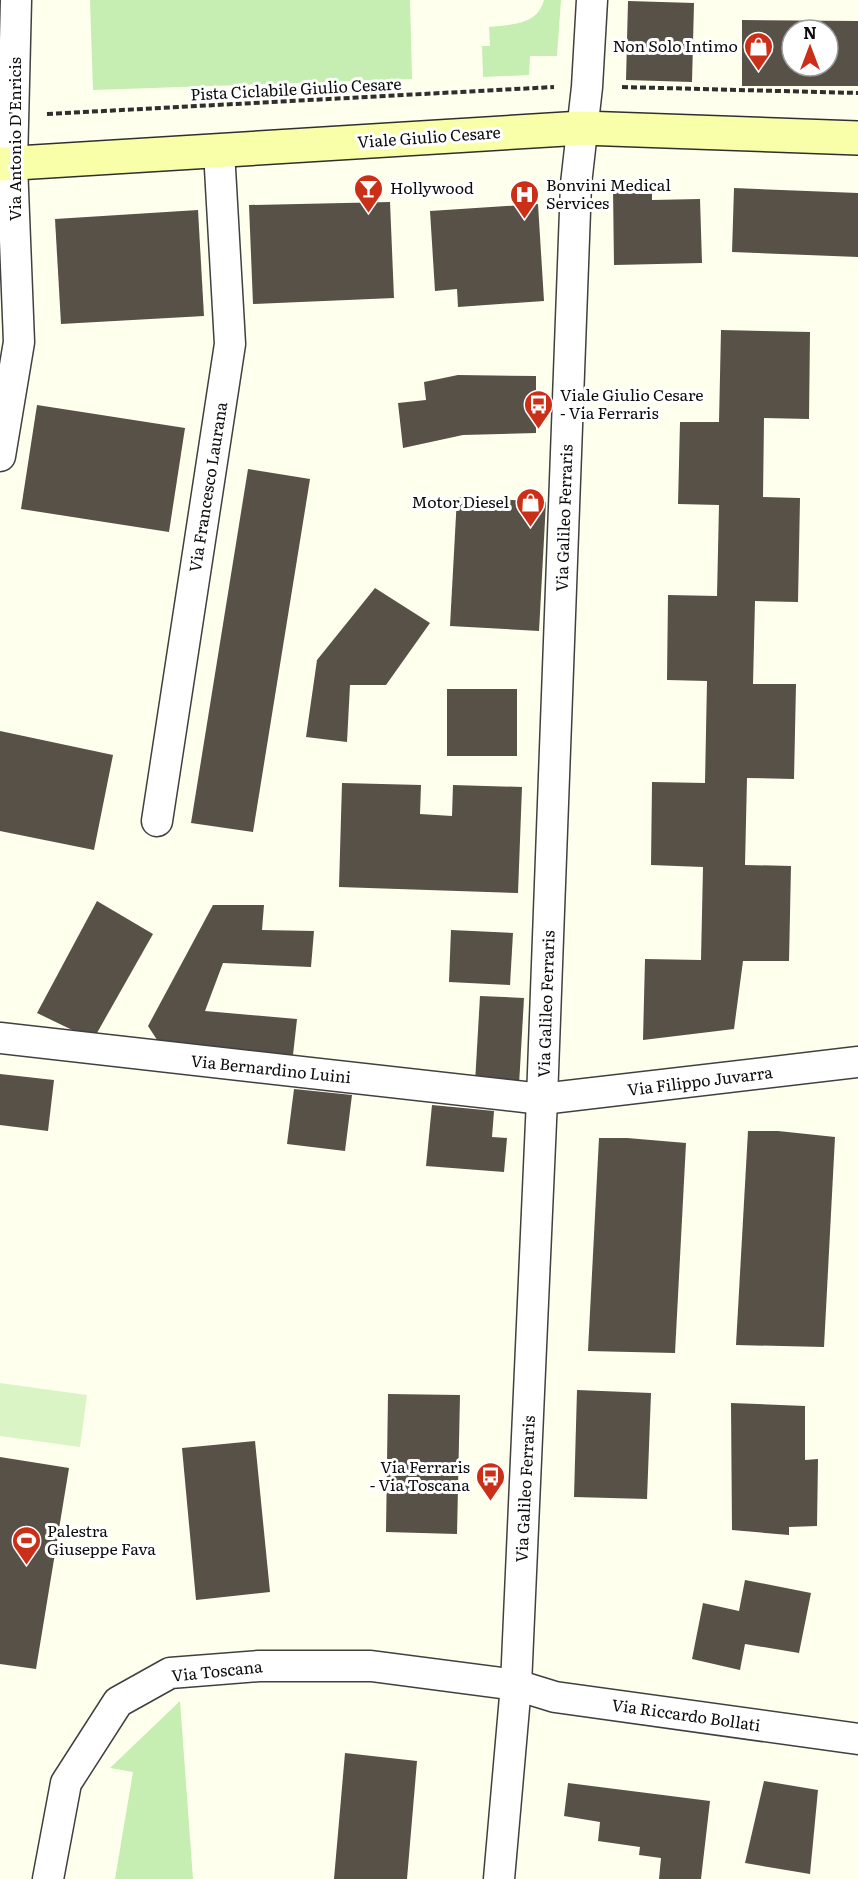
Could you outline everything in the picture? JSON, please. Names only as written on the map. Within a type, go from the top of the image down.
[{"type":"main road","name":"Viale Giulio Cesare","points":[[6,164],[582,128],[858,138]]},
{"type":"street","name":"Via Antonio D'Enricis","points":[[0,456],[19,342],[6,164],[16,0]]},
{"type":"street","name":"Via Galileo Ferraris","points":[[499,1879],[516,1685],[542,1099],[576,184],[587,87],[592,0]]},
{"type":"street","name":"Via Francesco Laurana","points":[[157,821],[230,344],[219,151]]},
{"type":"street","name":"Via Bernardino Luini","points":[[0,1038],[542,1099]]},
{"type":"street","name":"Via Filippo Juvarra","points":[[542,1099],[858,1062]]},
{"type":"street","name":"Via Toscana","points":[[48,1879],[66,1783],[118,1702],[170,1673],[259,1666],[371,1666],[516,1685]]},
{"type":"street","name":"Via Riccardo Bollati","points":[[516,1685],[555,1697],[858,1739]]},
{"type":"path","name":"Pista Ciclabile Giulio Cesare","points":[[44,114],[562,87]]},
{"type":"path","points":[[620,87],[858,93]]},
{"type":"green space","points":[[90,0],[410,0],[412,79],[93,90]]},
{"type":"green space","points":[[544,0],[561,0],[557,56],[530,56],[529,75],[483,77],[482,46],[490,46],[489,27],[514,24],[529,19],[541,9]]},
{"type":"green space","points":[[0,1383],[87,1395],[80,1447],[0,1436]]},
{"type":"green space","points":[[180,1701],[193,1879],[115,1879],[133,1772],[110,1768]]},
{"type":"building","points":[[628,1],[694,3],[692,82],[626,80]]},
{"type":"building","points":[[742,20],[780,20],[780,78],[840,78],[840,21],[858,21],[858,86],[742,86]]},
{"type":"building","points":[[652,188],[652,200],[700,199],[702,263],[614,265],[613,189]]},
{"type":"building","points":[[734,188],[858,193],[858,257],[732,252]]},
{"type":"building","points":[[390,202],[394,298],[253,304],[249,205]]},
{"type":"building","points":[[538,204],[544,301],[458,307],[457,289],[435,291],[430,211]]},
{"type":"building","points":[[198,210],[204,316],[61,324],[55,219]]},
{"type":"building","points":[[721,330],[810,332],[809,419],[764,418],[763,497],[800,498],[798,602],[755,601],[753,684],[796,684],[794,779],[747,778],[745,865],[791,866],[789,961],[743,961],[734,1029],[643,1040],[645,959],[701,960],[703,867],[651,865],[652,782],[705,783],[707,681],[667,680],[668,595],[717,596],[719,505],[678,504],[680,422],[719,422]]},
{"type":"building","points":[[458,375],[536,376],[536,433],[463,435],[403,448],[398,403],[426,400],[424,382]]},
{"type":"building","points":[[37,405],[185,428],[169,532],[21,509]]},
{"type":"building","points":[[248,469],[310,479],[253,832],[191,823]]},
{"type":"building","points":[[457,497],[546,502],[539,631],[450,626]]},
{"type":"building","points":[[375,588],[430,623],[386,685],[350,685],[347,742],[306,737],[317,660]]},
{"type":"building","points":[[447,689],[517,689],[517,756],[447,756]]},
{"type":"building","points":[[0,731],[113,755],[94,850],[0,831]]},
{"type":"building","points":[[342,783],[421,785],[420,814],[452,816],[453,785],[522,787],[518,893],[339,887]]},
{"type":"building","points":[[97,901],[153,934],[93,1040],[37,1013]]},
{"type":"building","points":[[213,905],[264,905],[262,930],[314,931],[311,967],[223,963],[205,1011],[297,1019],[292,1064],[163,1049],[148,1026]]},
{"type":"building","points":[[451,930],[513,933],[510,985],[449,982]]},
{"type":"building","points":[[480,996],[524,998],[519,1085],[475,1083]]},
{"type":"building","points":[[0,1074],[54,1080],[48,1131],[0,1125]]},
{"type":"building","points":[[294,1089],[352,1095],[345,1151],[287,1144]]},
{"type":"building","points":[[432,1105],[494,1111],[492,1137],[507,1138],[504,1172],[426,1166]]},
{"type":"building","points":[[748,1131],[778,1131],[835,1137],[824,1347],[736,1345]]},
{"type":"building","points":[[599,1138],[686,1143],[675,1353],[588,1351]]},
{"type":"building","points":[[577,1390],[651,1393],[647,1499],[574,1497]]},
{"type":"building","points":[[388,1394],[460,1395],[457,1534],[386,1532]]},
{"type":"building","points":[[731,1403],[805,1406],[805,1460],[818,1459],[817,1526],[789,1527],[789,1535],[732,1530]]},
{"type":"building","points":[[255,1441],[270,1592],[196,1600],[182,1448]]},
{"type":"building","name":"Palestra Giuseppe Fava","points":[[0,1457],[69,1468],[36,1669],[0,1664]]},
{"type":"building","points":[[745,1580],[811,1593],[799,1653],[745,1644],[740,1670],[692,1659],[703,1603],[739,1611]]},
{"type":"building","points":[[345,1753],[417,1761],[407,1879],[334,1879]]},
{"type":"building","points":[[764,1781],[818,1790],[810,1874],[745,1863]]},
{"type":"building","points":[[568,1783],[710,1801],[701,1879],[659,1879],[661,1858],[639,1855],[640,1847],[598,1841],[600,1822],[564,1816]]},
{"type":"place","name":"Non Solo Intimo","points":[[759,72]]},
{"type":"place","name":"Hollywood","points":[[369,214]]},
{"type":"place","name":"Bonvini Medical Services","points":[[525,220]]},
{"type":"place","name":"Viale Giulio Cesare - Via Ferraris","points":[[539,430]]},
{"type":"place","name":"Motor Diesel","points":[[530,528]]},
{"type":"place","name":"Via Ferraris - Via Toscana","points":[[491,1502]]},
{"type":"place","name":"Palestra Giuseppe Fava","points":[[26,1566]]}]
